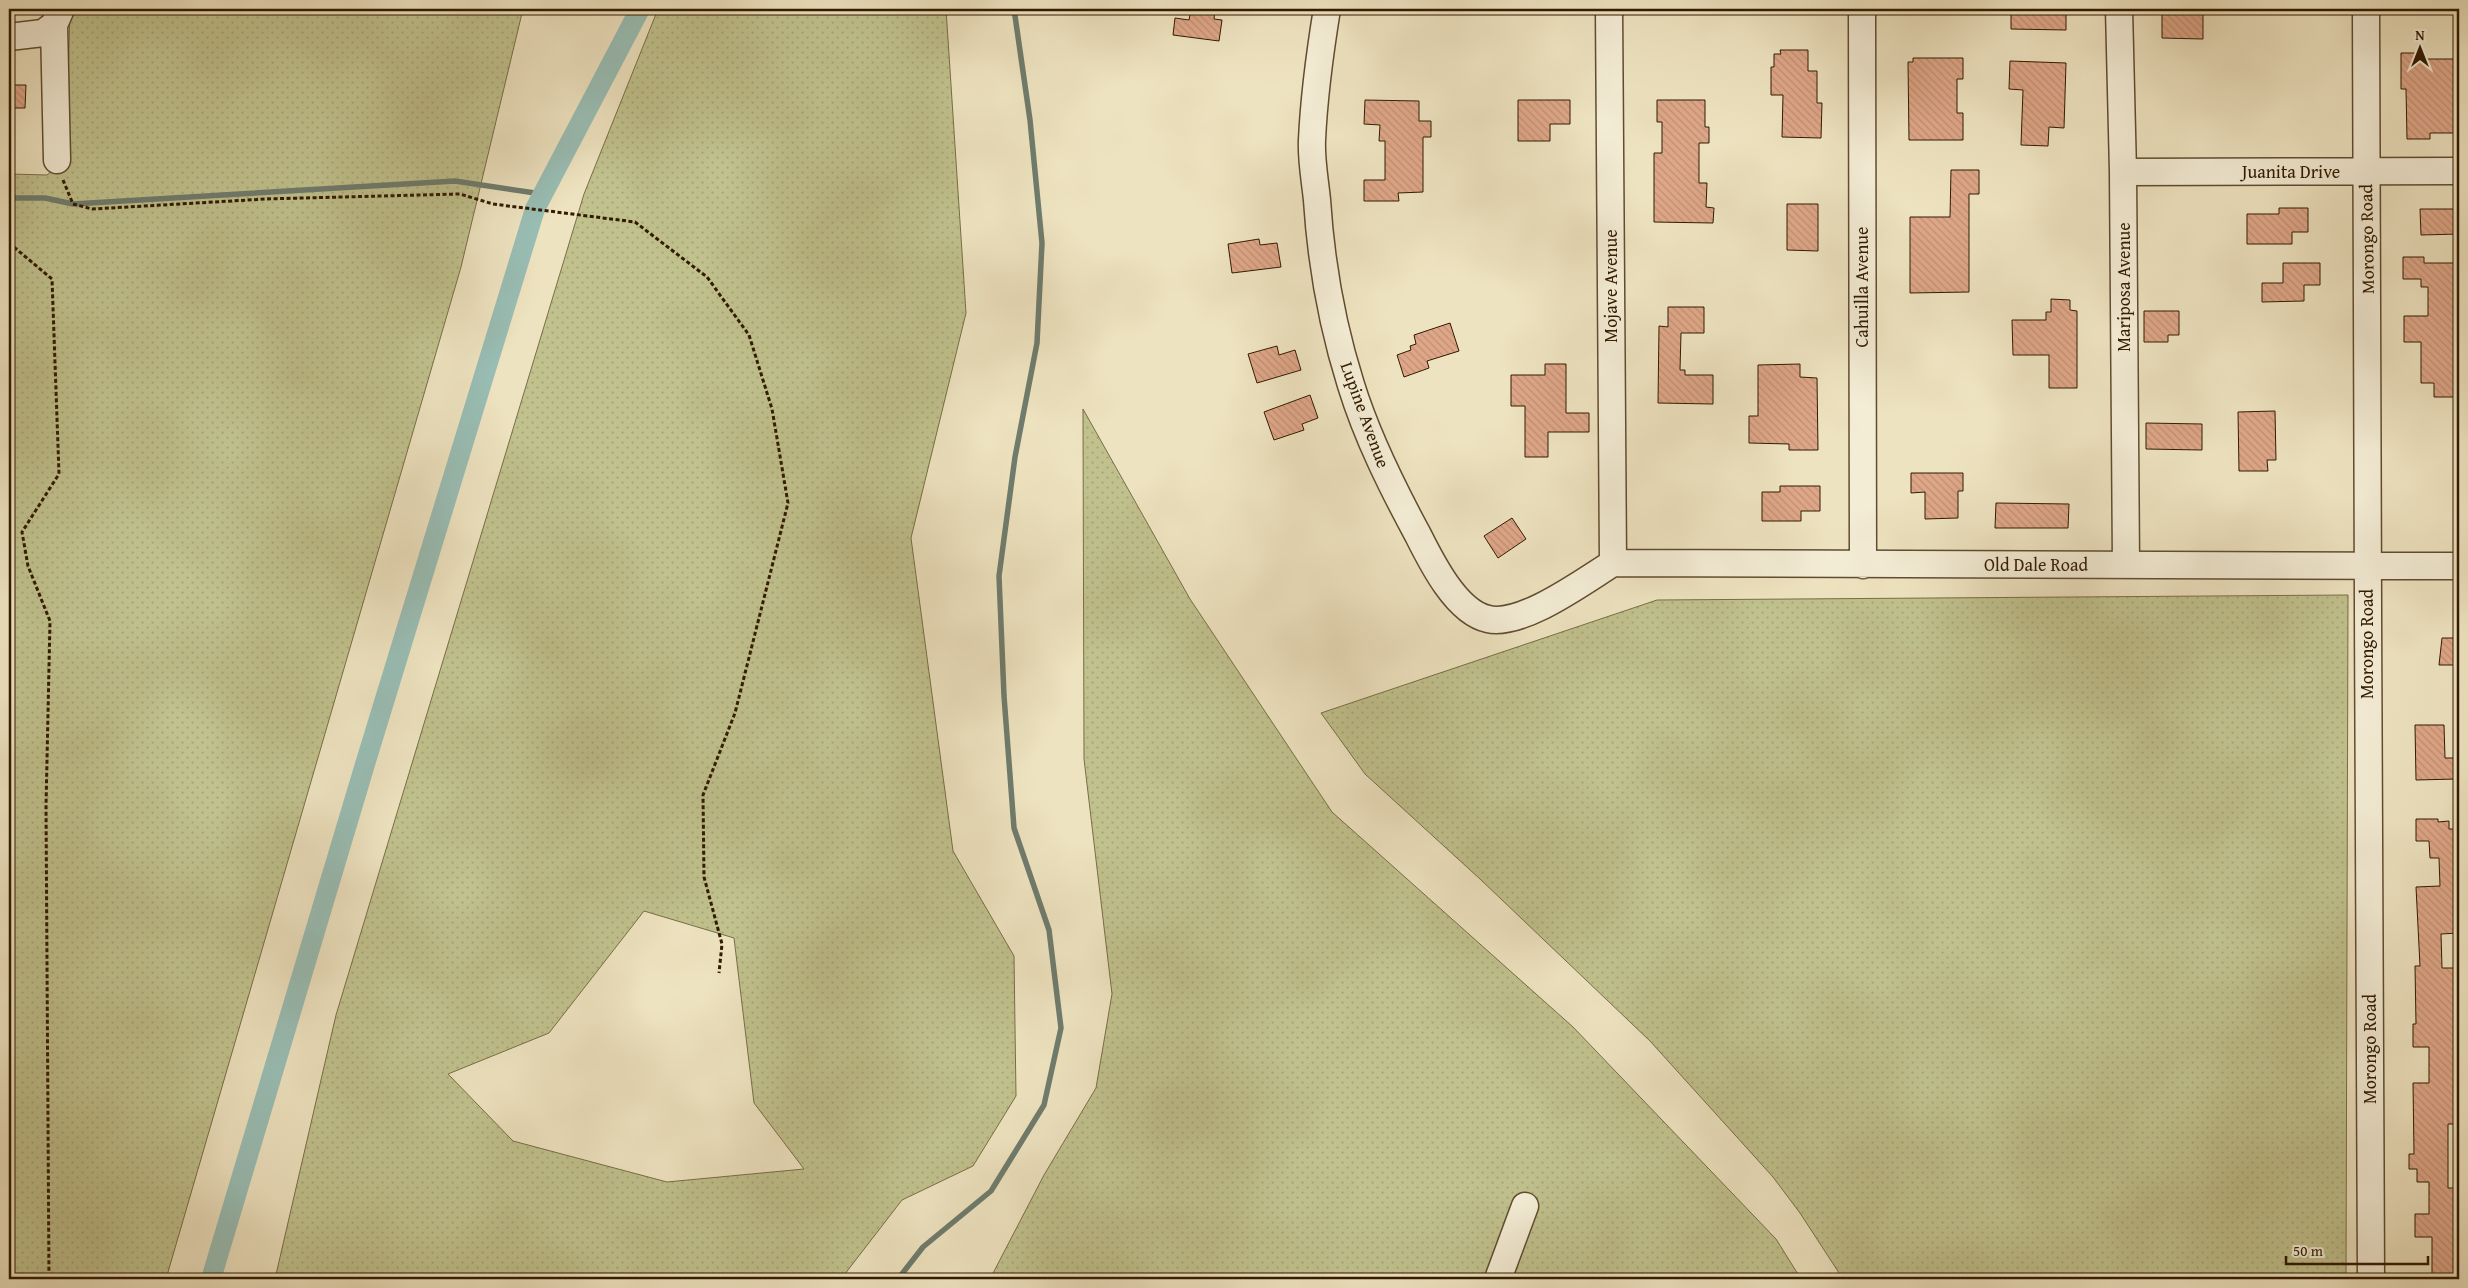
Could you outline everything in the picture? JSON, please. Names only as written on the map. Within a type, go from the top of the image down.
[{"type":"street","name":"Lupine Avenue","points":[[1327,9],[1318,66],[1312,142],[1320,237],[1330,304],[1351,385],[1390,482],[1439,573],[1456,597],[1472,612],[1488,620],[1509,620],[1543,606],[1613,563]]},
{"type":"street","name":"Mojave Avenue","points":[[1609,9],[1613,563]]},
{"type":"street","name":"Cahuilla Avenue","points":[[1862,9],[1863,565]]},
{"type":"street","name":"Mariposa Avenue","points":[[2119,9],[2123,172],[2126,565]]},
{"type":"street","name":"Morongo Road","points":[[2366,9],[2369,433],[2366,566],[2371,1279]]},
{"type":"street","points":[[9,37],[43,33],[57,17]]},
{"type":"street","points":[[56,160],[57,17]]},
{"type":"street","name":"Juanita Drive","points":[[2123,172],[2459,171]]},
{"type":"street","name":"Old Dale Road","points":[[1613,563],[2459,566]]},
{"type":"street","points":[[1498,1279],[1525,1206]]},
{"type":"path","points":[[56,160],[73,204],[92,209],[256,200],[460,194],[493,204],[634,222],[707,277],[749,335],[772,409],[788,503],[735,713],[704,795],[704,877],[722,944],[720,973]]},
{"type":"path","points":[[9,243],[52,279],[59,474],[22,532],[28,566],[50,621],[46,806],[49,1279]]},
{"type":"green space","points":[[70,9],[523,9],[461,267],[166,1279],[9,1279],[9,174],[47,175],[66,160]]},
{"type":"green space","points":[[658,9],[946,9],[966,313],[911,538],[953,851],[1014,956],[1016,1096],[973,1166],[902,1200],[841,1279],[275,1279],[336,1015],[584,194]],"holes":[[[644,911],[734,938],[754,1103],[804,1169],[667,1182],[513,1141],[448,1074],[549,1033]]]},
{"type":"green space","points":[[1083,409],[1190,599],[1332,812],[1573,1027],[1776,1239],[1801,1279],[990,1279],[1044,1175],[1096,1088],[1112,994],[1084,759]]},
{"type":"green space","points":[[2348,595],[2346,1279],[1843,1279],[1800,1213],[1773,1177],[1650,1041],[1480,879],[1365,774],[1321,713],[1657,600]]},
{"type":"building","points":[[1191,9],[1215,10],[1214,19],[1222,20],[1219,41],[1173,35],[1175,18],[1189,20]]},
{"type":"building","points":[[2011,9],[2066,9],[2066,30],[2011,29]]},
{"type":"building","points":[[2162,9],[2203,9],[2203,39],[2162,38]]},
{"type":"building","points":[[1780,50],[1808,50],[1808,71],[1817,71],[1817,103],[1822,103],[1821,138],[1782,137],[1783,95],[1771,95],[1771,67],[1774,67],[1774,54],[1781,54]]},
{"type":"building","points":[[2401,53],[2423,53],[2423,59],[2459,59],[2459,133],[2430,133],[2430,139],[2407,139],[2406,89],[2401,89]]},
{"type":"building","points":[[1913,58],[1963,58],[1963,79],[1957,79],[1957,113],[1963,113],[1963,140],[1909,140],[1908,62],[1913,62]]},
{"type":"building","points":[[2010,61],[2066,63],[2064,128],[2049,127],[2048,146],[2021,145],[2023,90],[2009,89]]},
{"type":"building","points":[[9,85],[26,85],[25,108],[9,108]]},
{"type":"building","points":[[1365,100],[1419,101],[1419,121],[1431,121],[1431,137],[1423,137],[1423,192],[1398,193],[1399,201],[1364,201],[1364,180],[1385,180],[1385,141],[1379,141],[1380,125],[1364,124]]},
{"type":"building","points":[[1518,100],[1570,100],[1570,124],[1550,124],[1550,141],[1518,141]]},
{"type":"building","points":[[1657,100],[1705,100],[1705,127],[1709,127],[1709,143],[1699,143],[1699,183],[1707,183],[1706,207],[1714,208],[1713,223],[1654,222],[1654,153],[1662,153],[1662,122],[1657,122]]},
{"type":"building","points":[[1951,170],[1979,170],[1979,194],[1969,194],[1969,292],[1910,293],[1910,217],[1950,217]]},
{"type":"building","points":[[1787,204],[1818,204],[1818,251],[1787,250]]},
{"type":"building","points":[[2279,208],[2308,208],[2308,232],[2292,232],[2292,244],[2247,244],[2247,214],[2279,214]]},
{"type":"building","points":[[2420,209],[2459,209],[2459,234],[2421,235]]},
{"type":"building","points":[[1259,239],[1260,245],[1277,243],[1281,267],[1232,273],[1228,244]]},
{"type":"building","points":[[2403,257],[2424,257],[2424,263],[2459,263],[2459,291],[2454,291],[2454,352],[2459,352],[2459,397],[2434,397],[2434,383],[2421,383],[2421,342],[2404,342],[2404,316],[2428,316],[2428,287],[2421,287],[2421,279],[2403,279]]},
{"type":"building","points":[[2283,263],[2320,263],[2320,285],[2304,285],[2304,301],[2262,302],[2262,283],[2283,283]]},
{"type":"building","points":[[2051,299],[2070,300],[2070,310],[2077,311],[2077,388],[2049,388],[2049,355],[2013,355],[2012,320],[2046,320],[2046,312],[2051,312]]},
{"type":"building","points":[[1668,307],[1704,307],[1704,333],[1681,333],[1680,370],[1685,370],[1685,375],[1713,375],[1713,404],[1658,403],[1659,326],[1668,327]]},
{"type":"building","points":[[2144,311],[2179,311],[2179,335],[2168,335],[2168,342],[2144,342]]},
{"type":"building","points":[[1450,323],[1459,351],[1427,361],[1429,368],[1404,377],[1397,355],[1411,350],[1410,346],[1416,344],[1414,335]]},
{"type":"building","points":[[1277,346],[1279,355],[1295,350],[1301,370],[1257,383],[1248,354]]},
{"type":"building","points":[[1545,364],[1566,364],[1566,413],[1589,413],[1589,432],[1548,432],[1548,457],[1525,457],[1525,406],[1511,406],[1511,375],[1545,375]]},
{"type":"building","points":[[1800,364],[1800,377],[1817,378],[1818,450],[1789,450],[1789,444],[1749,443],[1749,416],[1758,416],[1758,365]]},
{"type":"building","points":[[1310,395],[1318,418],[1302,424],[1304,430],[1274,440],[1264,412]]},
{"type":"building","points":[[2275,411],[2276,460],[2267,460],[2268,471],[2239,471],[2238,412]]},
{"type":"building","points":[[2146,423],[2202,424],[2202,450],[2146,449]]},
{"type":"building","points":[[1911,473],[1963,473],[1963,491],[1958,491],[1958,518],[1925,519],[1925,492],[1911,493]]},
{"type":"building","points":[[1780,486],[1820,486],[1820,511],[1801,511],[1801,521],[1762,521],[1762,492],[1780,492]]},
{"type":"building","points":[[1996,503],[2069,504],[2068,528],[1995,528]]},
{"type":"building","points":[[1512,518],[1526,539],[1498,558],[1484,536]]},
{"type":"building","points":[[2442,638],[2459,638],[2459,665],[2439,665]]},
{"type":"building","points":[[2415,725],[2444,725],[2445,758],[2456,758],[2456,779],[2416,780]]},
{"type":"building","points":[[2416,819],[2438,819],[2438,822],[2449,821],[2449,829],[2459,829],[2459,869],[2454,869],[2454,910],[2459,910],[2459,933],[2441,934],[2442,968],[2459,968],[2459,1071],[2455,1071],[2455,1124],[2448,1124],[2448,1188],[2459,1188],[2459,1279],[2432,1279],[2432,1237],[2415,1237],[2415,1214],[2429,1214],[2429,1182],[2417,1182],[2417,1169],[2409,1169],[2409,1154],[2414,1154],[2413,1083],[2429,1083],[2429,1047],[2413,1047],[2413,1024],[2416,1024],[2415,966],[2420,966],[2416,887],[2440,886],[2439,858],[2430,858],[2429,841],[2416,841]]},
{"type":"waterway","points":[[211,1279],[366,761],[535,209],[640,9]]},
{"type":"waterway","points":[[898,1279],[923,1247],[991,1191],[1044,1105],[1061,1028],[1049,930],[1014,828],[1004,696],[999,576],[1015,457],[1037,343],[1042,243],[1030,120],[1014,9]]},
{"type":"waterway","points":[[9,198],[45,198],[73,204],[455,181],[542,194]]}]
